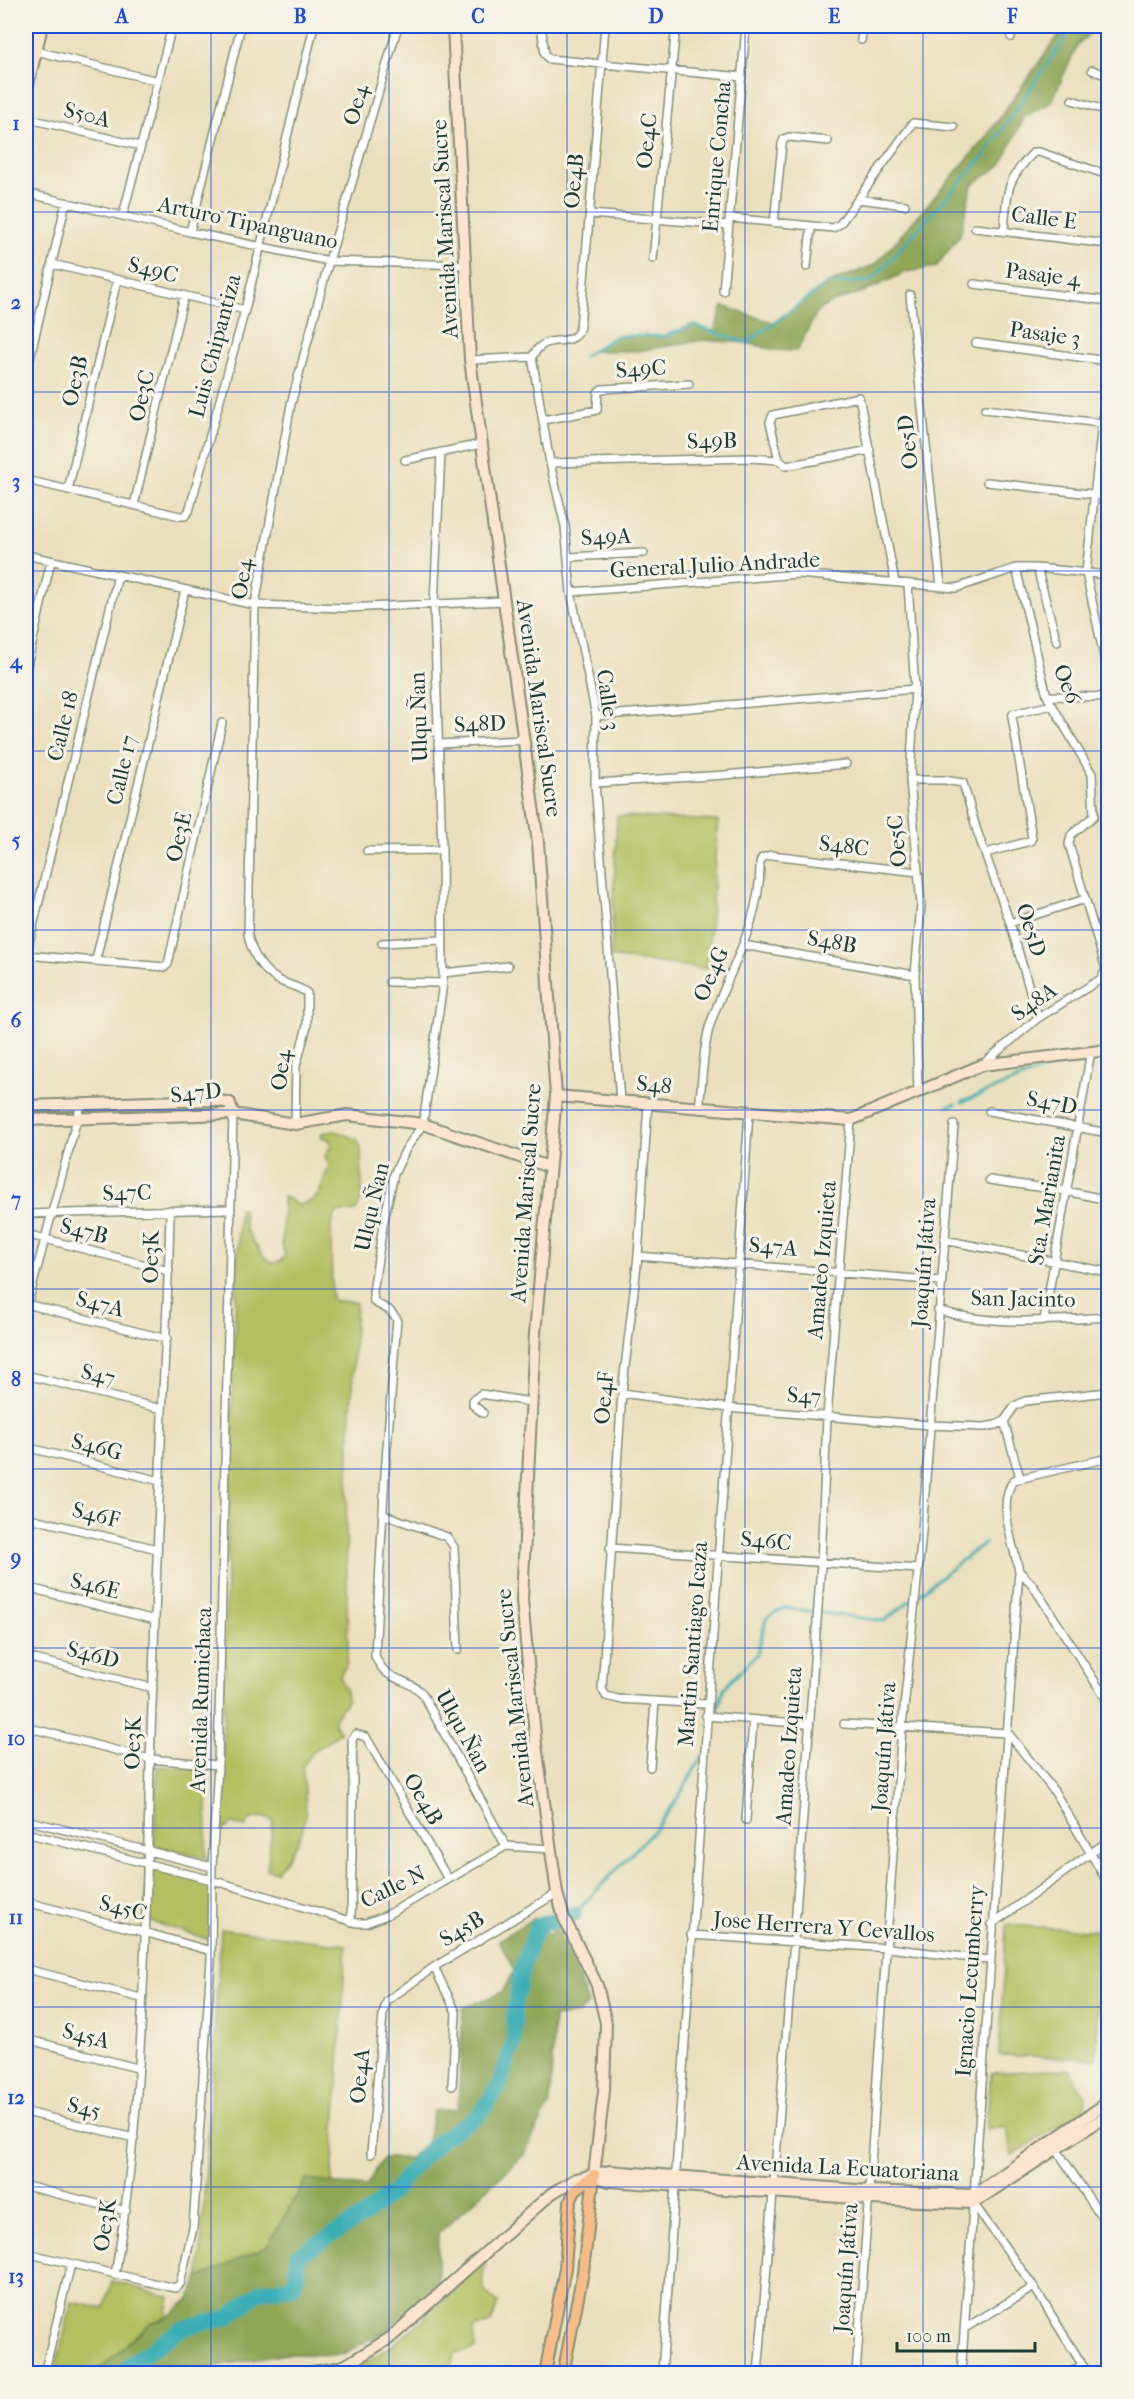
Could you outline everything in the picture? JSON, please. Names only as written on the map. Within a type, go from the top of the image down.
[{"type":"main road","points":[[545,2373],[565,2268],[570,2202],[575,2190],[594,2175]]},
{"type":"main road","name":"Avenida Mariscal Sucre","points":[[562,2373],[583,2272],[594,2175]]},
{"type":"street","points":[[26,93],[28,50],[32,26]]},
{"type":"street","points":[[28,50],[42,26]]},
{"type":"street","points":[[123,215],[172,26]]},
{"type":"street","points":[[190,232],[241,26]]},
{"type":"street","name":"Luis Chipantiza","points":[[26,480],[180,516],[185,516],[189,511],[245,310],[314,26]]},
{"type":"street","name":"Oe4","points":[[295,1124],[296,1066],[307,1026],[307,993],[279,980],[260,963],[251,950],[248,935],[255,605],[291,404],[329,261],[398,26]]},
{"type":"street","name":"Avenida Mariscal Sucre","points":[[453,26],[470,360],[538,842],[556,1096],[535,1333],[522,1600],[536,1745],[557,1893],[564,1918],[597,1984],[605,2017],[604,2091],[594,2175]]},
{"type":"street","points":[[541,26],[546,57],[742,77]]},
{"type":"street","name":"Oe4B","points":[[532,357],[544,344],[565,341],[574,337],[580,328],[605,26]]},
{"type":"street","name":"Oe4C","points":[[653,259],[676,26]]},
{"type":"street","name":"Enrique Concha","points":[[723,291],[746,26]]},
{"type":"street","points":[[861,40],[863,26]]},
{"type":"street","points":[[1011,37],[1013,26]]},
{"type":"street","points":[[28,50],[158,81]]},
{"type":"street","points":[[1092,70],[1108,76]]},
{"type":"street","points":[[1072,100],[1108,111]]},
{"type":"street","name":"S50A","points":[[26,118],[140,146]]},
{"type":"street","points":[[590,214],[774,223],[826,229],[840,224],[913,123],[954,127]]},
{"type":"street","points":[[774,223],[784,139],[789,137],[828,141]]},
{"type":"street","points":[[1004,232],[1010,183],[1014,173],[1036,152],[1108,175]]},
{"type":"street","name":"Arturo Tipanguano","points":[[26,193],[190,232],[329,261],[466,265]]},
{"type":"street","points":[[858,199],[905,205]]},
{"type":"street","points":[[26,375],[66,202]]},
{"type":"street","points":[[807,267],[811,227]]},
{"type":"street","name":"Calle E","points":[[975,228],[1108,244]]},
{"type":"street","name":"S49C","points":[[52,264],[245,310]]},
{"type":"street","name":"Oe3B","points":[[68,490],[117,280]]},
{"type":"street","name":"Pasaje 4","points":[[974,284],[1108,300]]},
{"type":"street","name":"Oe5D","points":[[910,295],[941,586]]},
{"type":"street","name":"Oe3C","points":[[134,504],[184,296]]},
{"type":"street","name":"Pasaje 3","points":[[976,343],[1108,361]]},
{"type":"street","points":[[470,360],[532,357]]},
{"type":"street","name":"Calle 3","points":[[532,357],[550,463],[565,526],[571,592],[596,716],[595,783],[620,1101]]},
{"type":"street","points":[[1105,661],[1086,573],[1094,494],[1106,424],[1108,368]]},
{"type":"street","name":"S49C","points":[[543,420],[597,410],[598,392],[602,389],[689,384]]},
{"type":"street","points":[[779,460],[770,418],[772,415],[859,398],[895,582]]},
{"type":"street","points":[[985,409],[1106,424]]},
{"type":"street","points":[[405,460],[481,444]]},
{"type":"street","name":"S49B","points":[[550,463],[751,458],[779,460],[782,465],[791,466],[870,450]]},
{"type":"street","name":"Ulqu Ñan","points":[[441,452],[434,605],[442,850],[443,983],[423,1124],[406,1149],[394,1174],[383,1224],[373,1292],[374,1302],[389,1310],[397,1319],[382,1514],[375,1656],[386,1674],[422,1693],[506,1846]]},
{"type":"street","points":[[987,482],[1108,496]]},
{"type":"street","name":"S49A","points":[[569,557],[644,553]]},
{"type":"street","points":[[26,555],[255,605],[345,608],[504,601]]},
{"type":"street","points":[[26,670],[51,561]]},
{"type":"street","name":"General Julio Andrade","points":[[571,592],[798,574],[908,585],[960,587],[1017,568],[1108,575]]},
{"type":"street","name":"Oe6","points":[[1017,568],[1047,696],[1094,780],[1094,816],[1069,839],[1106,969]]},
{"type":"street","points":[[1037,568],[1057,642]]},
{"type":"street","name":"Calle 18","points":[[26,955],[118,575]]},
{"type":"street","name":"Oe5C","points":[[908,585],[915,689],[910,780],[921,911],[915,975],[918,1093]]},
{"type":"street","name":"Calle 17","points":[[96,959],[185,590]]},
{"type":"street","points":[[596,716],[915,689]]},
{"type":"street","points":[[1047,696],[1108,697]]},
{"type":"street","points":[[986,853],[1030,841],[1032,838],[1012,717],[1013,714],[1052,705]]},
{"type":"street","name":"Oe3E","points":[[96,959],[165,967],[170,958],[222,723]]},
{"type":"street","name":"S48D","points":[[438,744],[524,740]]},
{"type":"street","points":[[595,783],[725,775],[846,764]]},
{"type":"street","name":"Oe5D","points":[[910,780],[944,780],[963,783],[977,831],[1010,923],[1038,1018]]},
{"type":"street","points":[[367,852],[442,850]]},
{"type":"street","name":"S48C","points":[[765,856],[918,872]]},
{"type":"street","name":"Oe4G","points":[[699,1109],[710,1024],[748,937],[757,904],[760,863],[765,856]]},
{"type":"street","points":[[1010,923],[1085,899]]},
{"type":"street","points":[[382,943],[442,940]]},
{"type":"street","name":"S48B","points":[[743,945],[915,975]]},
{"type":"street","points":[[26,955],[96,959]]},
{"type":"street","points":[[443,973],[508,966]]},
{"type":"street","name":"S48A","points":[[982,1065],[1038,1018],[1101,979],[1106,969]]},
{"type":"street","points":[[389,982],[443,983]]},
{"type":"street","points":[[851,1120],[982,1065],[1108,1050]]},
{"type":"street","name":"Sta. Marianita","points":[[1044,1320],[1091,1051]]},
{"type":"street","name":"S48","points":[[556,1096],[851,1120]]},
{"type":"street","name":"S47D","points":[[26,1106],[214,1100],[230,1103],[233,1114],[26,1120]]},
{"type":"street","points":[[26,1306],[81,1104]]},
{"type":"street","name":"Oe4F","points":[[648,1104],[638,1256],[622,1393],[602,1689],[604,1694],[618,1699],[655,1702]]},
{"type":"street","name":"S47D","points":[[989,1111],[1108,1133]]},
{"type":"street","name":"Martin Santiago Icaza","points":[[662,2373],[749,1113]]},
{"type":"street","points":[[233,1114],[295,1124],[347,1115],[423,1124],[549,1167]]},
{"type":"street","name":"Avenida Rumichaca","points":[[115,2275],[171,2288],[180,2284],[193,2228],[211,1951],[212,1867],[218,1765],[233,1114]]},
{"type":"street","name":"Amadeo Izquieta","points":[[758,2373],[794,1941],[821,1564],[827,1416],[851,1120]]},
{"type":"street","name":"Joaquín Játiva","points":[[856,2373],[902,1726],[918,1569],[954,1125]]},
{"type":"street","points":[[989,1180],[1066,1191],[1108,1200]]},
{"type":"street","name":"S47C","points":[[26,1214],[230,1209]]},
{"type":"street","name":"Oe3K","points":[[115,2275],[126,2211],[134,2138],[147,1862],[170,1210]]},
{"type":"street","name":"S47B","points":[[26,1234],[169,1271]]},
{"type":"street","points":[[944,1240],[1108,1272]]},
{"type":"street","name":"S47A","points":[[638,1256],[940,1281]]},
{"type":"street","name":"S47A","points":[[26,1306],[167,1339]]},
{"type":"street","name":"San Jacinto","points":[[938,1310],[975,1318],[1044,1320],[1108,1317]]},
{"type":"street","name":"S47","points":[[26,1375],[162,1409]]},
{"type":"street","points":[[1020,1478],[1004,1421],[1015,1406],[1025,1401],[1108,1392]]},
{"type":"street","name":"S47","points":[[622,1393],[728,1408],[929,1425],[984,1427],[1004,1421]]},
{"type":"street","points":[[483,1413],[473,1405],[476,1396],[481,1394],[531,1402]]},
{"type":"street","name":"S46G","points":[[26,1447],[160,1481]]},
{"type":"street","points":[[1108,1458],[1014,1480],[1008,1487],[1006,1501],[1009,1532],[1018,1571],[1036,1591],[1108,1702]]},
{"type":"street","points":[[382,1514],[447,1537],[452,1541],[458,1650]]},
{"type":"street","name":"S46F","points":[[26,1517],[157,1549]]},
{"type":"street","name":"S46C","points":[[610,1548],[918,1569]]},
{"type":"street","name":"Ignacio Lecumberry","points":[[961,2373],[1018,1571]]},
{"type":"street","name":"S46E","points":[[26,1587],[155,1620]]},
{"type":"street","name":"S46D","points":[[26,1657],[153,1688]]},
{"type":"street","points":[[650,1767],[655,1702],[707,1704]]},
{"type":"street","points":[[706,1716],[809,1724]]},
{"type":"street","points":[[747,1820],[753,1720]]},
{"type":"street","points":[[844,1724],[1008,1732],[1054,1791],[1108,1883]]},
{"type":"street","points":[[26,1727],[150,1759],[218,1765]]},
{"type":"street","name":"Oe4B","points":[[351,1922],[352,1738],[356,1734],[366,1737],[448,1879]]},
{"type":"street","points":[[26,1820],[212,1867]]},
{"type":"street","name":"Calle N","points":[[26,1833],[147,1862],[351,1922],[366,1923],[376,1920],[506,1846]]},
{"type":"street","points":[[992,1924],[1108,1841]]},
{"type":"street","points":[[506,1846],[551,1849]]},
{"type":"street","name":"S45B","points":[[387,2001],[434,1967],[557,1893]]},
{"type":"street","name":"S45C","points":[[26,1902],[211,1951]]},
{"type":"street","name":"Jose Herrera Y Cevallos","points":[[691,1935],[888,1948],[989,1960]]},
{"type":"street","points":[[434,1967],[456,2012],[452,2086]]},
{"type":"street","points":[[26,1969],[141,1998]]},
{"type":"street","name":"Oe4A","points":[[371,2154],[383,2014],[387,2001]]},
{"type":"street","name":"S45A","points":[[26,2039],[137,2068]]},
{"type":"street","name":"Avenida La Ecuatoriana","points":[[675,2181],[870,2195],[973,2199],[1053,2145],[1108,2102]]},
{"type":"street","name":"S45","points":[[26,2112],[134,2138]]},
{"type":"street","points":[[1108,2115],[1053,2145],[1108,2227]]},
{"type":"street","points":[[300,2373],[339,2368],[369,2353],[403,2327],[552,2193],[576,2179],[594,2175],[609,2181],[675,2181]]},
{"type":"street","points":[[26,2186],[126,2211]]},
{"type":"street","points":[[973,2199],[1034,2286],[1088,2373]]},
{"type":"street","points":[[26,2253],[115,2275]]},
{"type":"street","points":[[44,2373],[71,2264]]},
{"type":"street","points":[[965,2328],[1034,2286]]},
{"type":"street","points":[[1068,2373],[1082,2365]]},
{"type":"green space","points":[[1065,26],[1096,26],[1077,46],[1051,103],[1025,116],[1001,165],[972,185],[960,235],[936,267],[906,272],[866,291],[830,303],[817,312],[797,351],[775,350],[747,343],[703,340],[638,351],[592,351],[616,336],[665,336],[693,325],[714,332],[723,306],[775,323],[827,284],[876,264],[983,141]]},
{"type":"green space","points":[[617,816],[718,821],[707,969],[611,957]]},
{"type":"green space","points":[[335,1131],[357,1139],[361,1148],[362,1197],[356,1211],[336,1213],[331,1226],[332,1300],[356,1303],[346,1520],[348,1651],[346,1666],[340,1676],[346,1690],[347,1701],[335,1717],[334,1724],[341,1732],[314,1751],[302,1767],[306,1799],[304,1823],[295,1846],[276,1872],[267,1869],[273,1821],[262,1817],[250,1819],[246,1827],[231,1824],[221,1832],[228,1522],[239,1208],[243,1208],[245,1229],[263,1256],[273,1263],[281,1261],[285,1255],[282,1245],[283,1196],[299,1205],[311,1201],[319,1194],[329,1165],[325,1156],[331,1145],[329,1139],[321,1137],[322,1133]]},
{"type":"green space","points":[[157,1766],[208,1770],[206,1858],[154,1845]]},
{"type":"green space","points":[[147,1862],[212,1880],[211,1940],[145,1920]]},
{"type":"green space","points":[[533,1918],[549,1937],[555,1925],[570,1955],[588,2004],[579,2014],[554,2017],[550,2103],[524,2155],[438,2234],[438,2283],[388,2330],[341,2355],[287,2354],[216,2366],[200,2373],[95,2373],[150,2323],[166,2318],[190,2299],[199,2278],[266,2247],[306,2180],[366,2187],[383,2158],[410,2158],[428,2141],[433,2111],[458,2109],[463,2008],[503,1992],[514,1971],[499,1940]]},
{"type":"green space","points":[[1006,1925],[1103,1931],[1096,2059],[999,2055]]},
{"type":"green space","points":[[221,1929],[346,1945],[332,2183],[306,2180],[266,2248],[199,2278]]},
{"type":"green space","points":[[1070,2069],[1086,2099],[1084,2110],[1011,2156],[1007,2126],[986,2130],[991,2073]]},
{"type":"green space","points":[[486,2260],[482,2279],[484,2289],[498,2303],[491,2323],[474,2328],[475,2349],[455,2353],[451,2373],[337,2374],[358,2366],[398,2341]]},
{"type":"green space","points":[[112,2281],[170,2297],[166,2318],[152,2322],[95,2373],[54,2374],[72,2302],[104,2309]]},
{"type":"waterway","points":[[584,356],[616,336],[665,336],[693,325],[747,343],[827,284],[871,281],[984,156],[1073,26]]},
{"type":"waterway","points":[[962,1102],[1052,1068],[1108,1056]]},
{"type":"waterway","points":[[947,1106],[956,1104]]},
{"type":"waterway","points":[[708,1725],[716,1717],[724,1688],[757,1654],[767,1617],[784,1608],[884,1621],[984,1543]]},
{"type":"waterway","points":[[574,1914],[656,1828],[676,1801],[703,1755]]},
{"type":"waterway","points":[[123,2374],[131,2363],[183,2328],[227,2318],[261,2291],[293,2287],[297,2274],[297,2256],[364,2216],[394,2191],[441,2139],[478,2116],[499,2086],[514,2042],[514,2009],[523,1964],[537,1926],[556,1920]]}]
